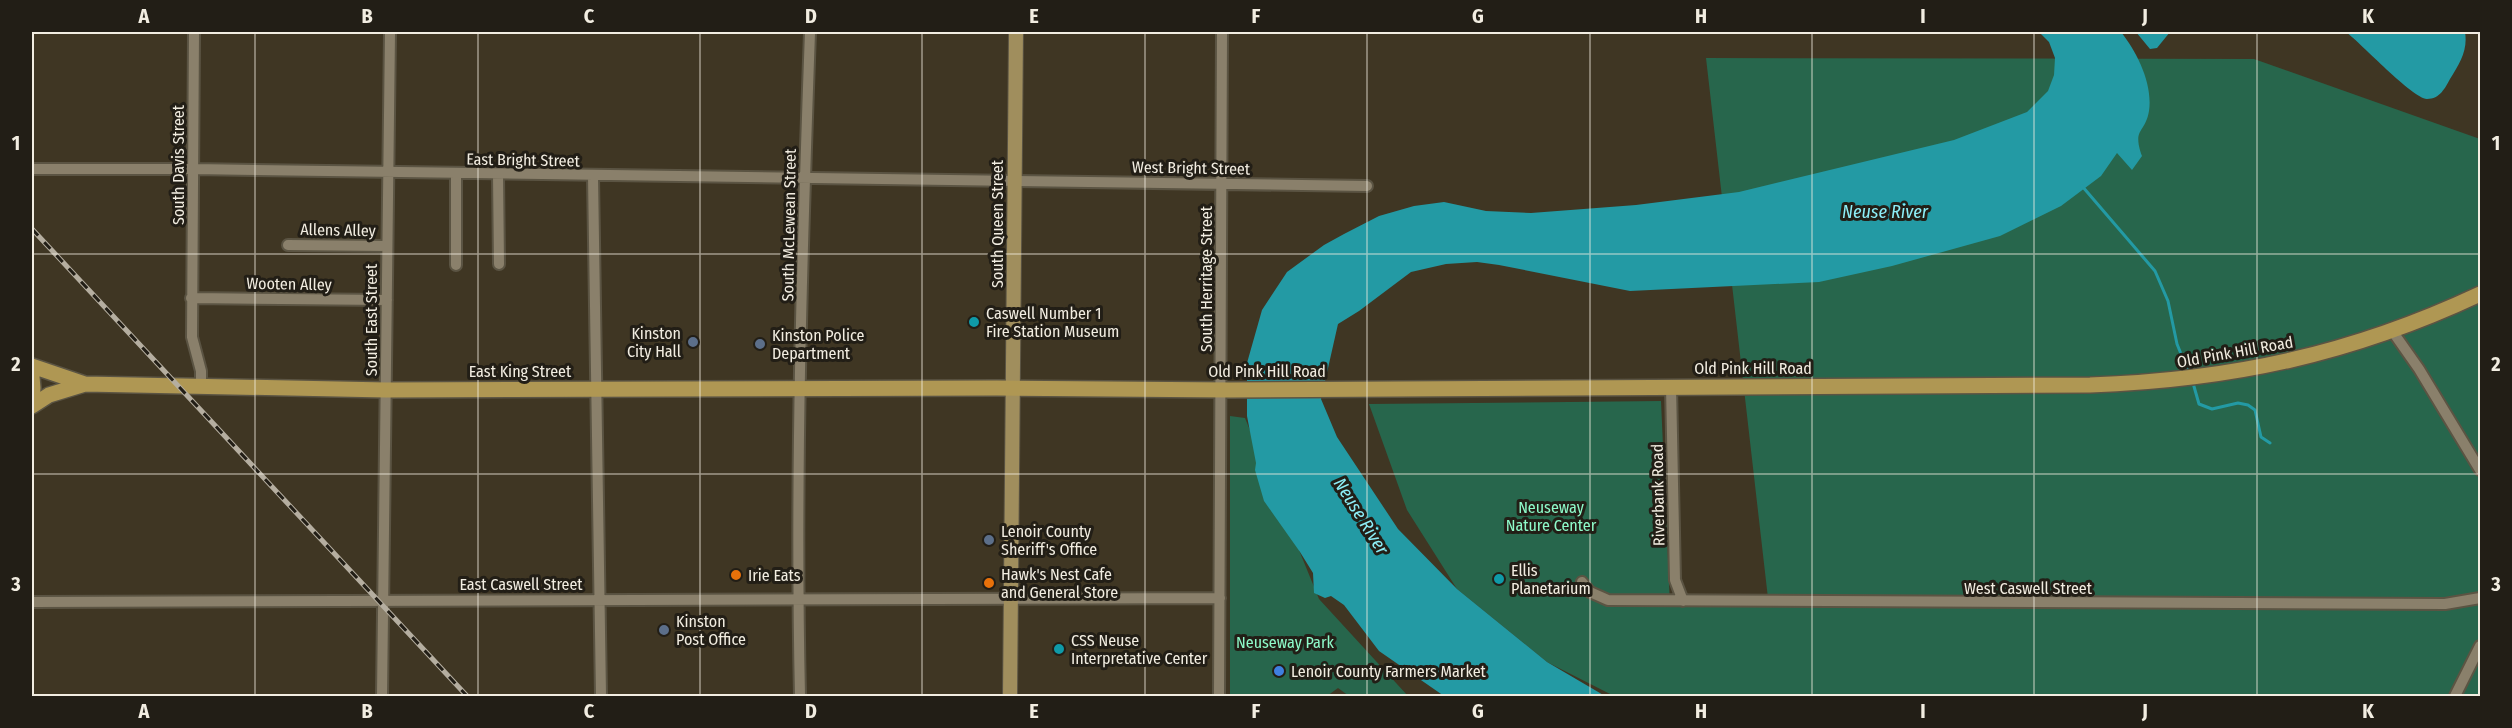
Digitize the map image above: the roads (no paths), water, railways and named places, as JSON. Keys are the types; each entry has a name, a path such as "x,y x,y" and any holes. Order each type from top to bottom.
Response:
{"highway":[{"name":"Old Pink Hill Road","path":"1012,388 1225,390 2090,385 2177,380 2219,375 2328,352 2393,332 2481,294"},
{"name":"East King Street","path":"32,366 85,384 386,390 1012,388"},
{"path":"32,377 32,398"},
{"path":"32,406 49,395 85,384"}],"main road":[{"name":"South Queen Street","path":"1010,696 1016,32"}],"street":[{"name":"South Davis Street","path":"194,32 191,298 192,337 201,371 201,386"},
{"name":"South East Street","path":"382,696 390,32"},
{"name":"South McLewean Street","path":"800,696 798,599 800,388 810,32"},
{"name":"South Herritage Street","path":"1219,696 1225,390 1221,184 1222,32"},
{"name":"East Bright Street","path":"32,170 193,169 1014,181"},
{"path":"456,174 456,265"},
{"path":"498,174 499,264"},
{"path":"592,176 601,696"},
{"name":"West Bright Street","path":"1014,181 1367,186"},
{"name":"Allens Alley","path":"288,245 387,246"},
{"name":"Wooten Alley","path":"191,298 387,300"},
{"path":"2393,332 2419,369 2481,470"},
{"name":"Riverbank Road","path":"1671,386 1675,580 1683,601"},
{"name":"West Caswell Street","path":"1581,582 1590,592 1608,600 2445,604 2481,598"},
{"path":"1011,597 1220,598"},
{"name":"East Caswell Street","path":"32,602 383,604 600,599 1011,597"},
{"path":"2455,696 2481,646"}],"water":[{"name":"Neuse River","path":"2039,32 2121,32 2138,59 2149,90 2149,111 2138,140 2142,156 2132,170 2117,153 2101,176 2061,206 2000,236 1892,266 1819,282 1630,291 1499,265 1477,262 1446,264 1411,272 1338,324 1321,399 1337,437 1398,529 1457,589 1547,662 1605,696 1444,696 1379,651 1344,605 1331,596 1325,598 1314,593 1313,573 1264,501 1255,470 1256,463 1247,416 1247,363 1262,310 1287,272 1324,245 1344,234 1379,216 1414,206 1444,202 1486,211 1531,213 1636,205 1739,192 1954,140 2027,112 2048,91 2054,75 2055,58 2049,42"},
{"path":"2136,32 2170,32 2157,48 2150,49"},
{"path":"2346,32 2465,32 2466,39 2460,62 2444,89 2439,95 2427,99 2399,81"}],"waterway":[{"path":"2082,186 2155,271 2168,301 2177,344 2188,371"},
{"path":"2193,383 2199,404 2212,409 2238,403 2248,405 2255,410 2261,437 2270,443"}],"railway":[{"path":"32,229 467,696"}],"place":[{"name":"Caswell Number 1 Fire Station Museum","path":"974,322"},
{"name":"Kinston City Hall","path":"693,342"},
{"name":"Kinston Police Department","path":"760,344"},
{"name":"Lenoir County Sheriff's Office","path":"989,540"},
{"name":"Irie Eats","path":"736,575"},
{"name":"Ellis Planetarium","path":"1499,579"},
{"name":"Hawk's Nest Cafe and General Store","path":"989,583"},
{"name":"Kinston Post Office","path":"664,630"},
{"name":"CSS Neuse Interpretative Center","path":"1059,649"},
{"name":"Lenoir County Farmers Market","path":"1279,671"}],"park label":[{"name":"Neuseway Nature Center","path":"1551,516"},
{"name":"Neuseway Park","path":"1285,642"}]}
